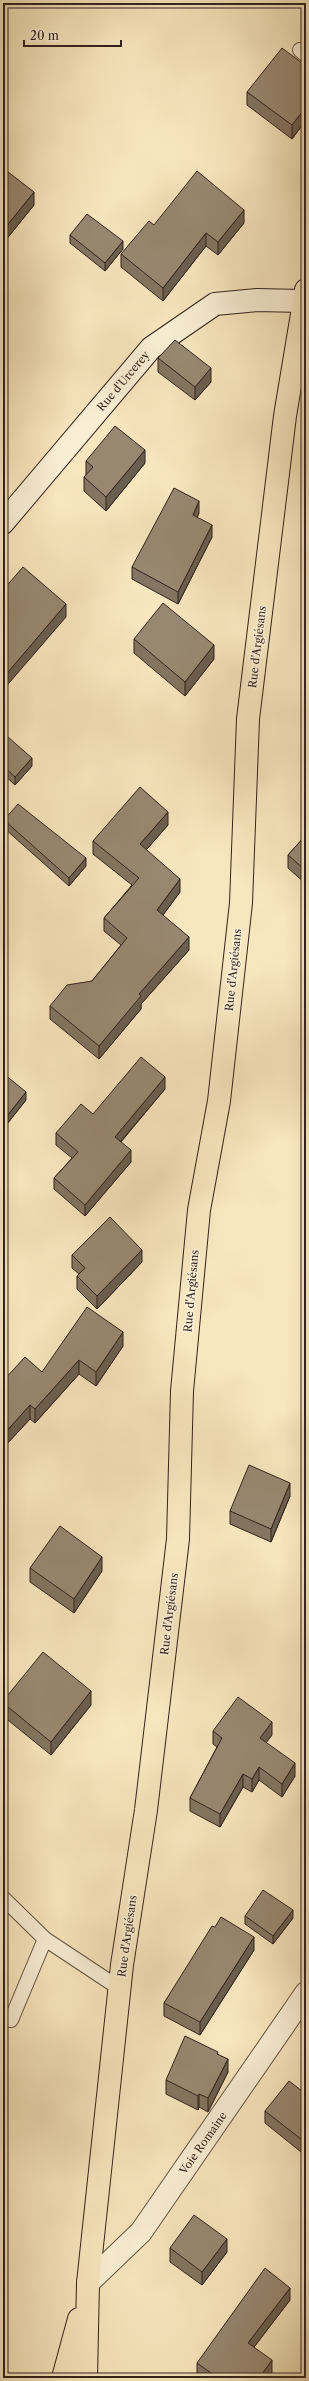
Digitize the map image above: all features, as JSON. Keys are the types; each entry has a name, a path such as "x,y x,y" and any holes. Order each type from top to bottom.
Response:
{"main road":[{"name":"Rue d'Argiésans","path":"86,2378 88,2283 119,1988 146,1810 178,1539 182,1391 199,1210 219,1101 241,903 248,719 284,416 304,295"},
{"name":"Rue d'Argiésans","path":"63,2378 88,2283"}],"street":[{"name":"Rue d'Urcerey","path":"3,523 151,348 215,304 304,295"},
{"name":"Voie Romaine","path":"88,2283 141,2232 306,1993"}],"lane":[{"path":"3,1898 45,1940 119,1988"},
{"path":"11,2020 45,1940"}],"building":[{"path":"282,48 306,66 306,107 292,125 247,92"},
{"path":"3,168 34,192 5,228 3,226"},
{"path":"197,171 244,210 218,242 206,233 163,288 121,254 149,221 154,225"},
{"path":"87,214 123,241 105,263 70,235"},
{"path":"175,340 211,368 195,387 158,358"},
{"path":"115,426 145,450 106,497 84,477 93,467 86,461"},
{"path":"174,488 199,501 193,515 212,525 178,592 132,567"},
{"path":"23,567 66,604 3,678 3,590"},
{"path":"163,603 214,645 185,682 134,639"},
{"path":"8,737 32,758 15,777 3,766 3,742"},
{"path":"140,787 168,812 140,844 180,879 157,910 189,937 139,994 141,996 99,1046 50,1006 67,985 92,981 127,938 104,918 139,878 93,841"},
{"path":"18,804 86,858 69,878 4,820"},
{"path":"306,835 306,871 288,855"},
{"path":"141,1057 165,1077 115,1137 131,1150 85,1205 54,1178 78,1152 56,1133 81,1104 93,1114"},
{"path":"4,1074 26,1092 7,1116 3,1113"},
{"path":"110,1217 142,1250 97,1296 77,1276 85,1268 72,1255"},
{"path":"87,1307 123,1332 96,1372 79,1360 35,1409 30,1405 4,1434 3,1381 25,1357 42,1372"},
{"path":"249,1465 290,1483 271,1529 230,1511"},
{"path":"60,1526 102,1557 74,1599 30,1568"},
{"path":"43,1652 91,1691 51,1742 3,1703 3,1701"},
{"path":"238,1697 272,1722 260,1738 295,1763 282,1784 259,1767 252,1779 243,1774 220,1814 190,1798 222,1738 213,1731"},
{"path":"263,1890 293,1910 273,1936 245,1916"},
{"path":"221,1917 254,1937 200,2022 164,2003 212,1926 215,1927"},
{"path":"185,2036 218,2052 217,2054 228,2059 208,2098 199,2094 198,2096 166,2080"},
{"path":"289,2081 306,2094 306,2143 265,2111"},
{"path":"194,2215 227,2239 202,2272 170,2248"},
{"path":"265,2268 290,2288 248,2343 272,2360 259,2378 218,2378 197,2363"}]}
